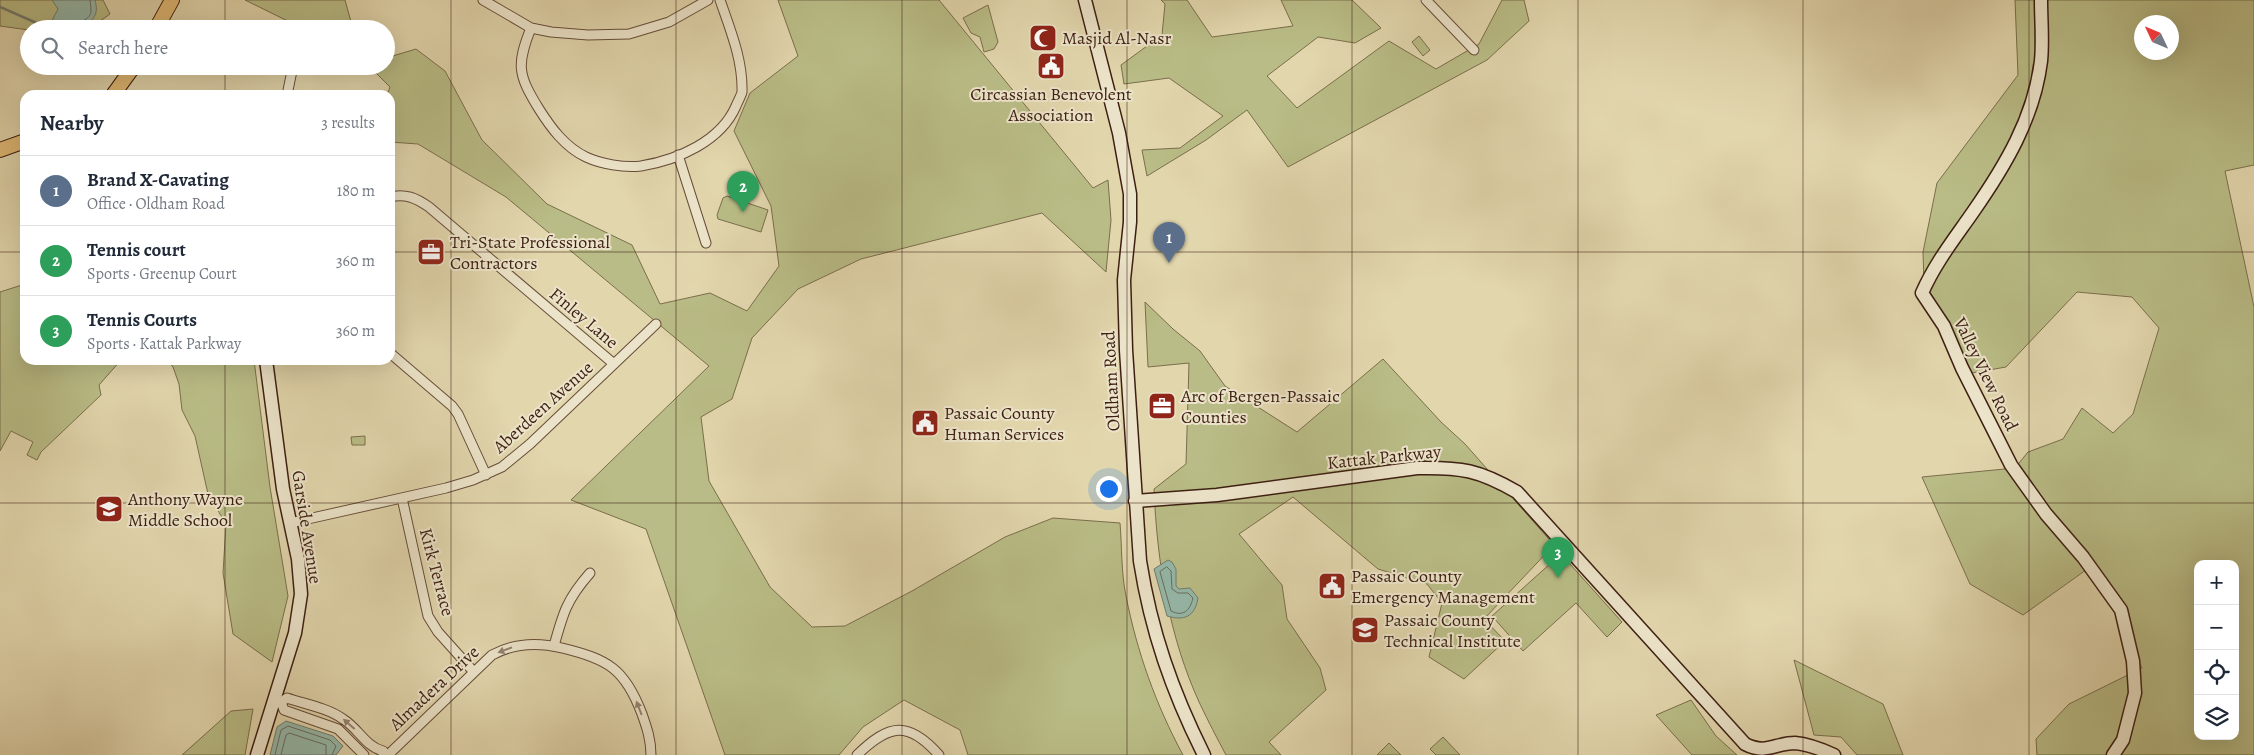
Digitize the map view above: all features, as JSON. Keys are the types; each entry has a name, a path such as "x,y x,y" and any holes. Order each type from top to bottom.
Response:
{"main road":[{"path":"161,20 172,0"},
{"path":"117,90 127,75"},
{"path":"0,150 20,142"}],"street":[{"path":"483,0 531,28 551,32 588,35 629,34 669,22 708,0"},
{"path":"531,28 524,45 520,68 524,84 548,124 565,143 586,157 618,166 641,166 678,155 713,137 731,117 742,93 738,54 720,0"},
{"name":"Oldham Road","path":"1085,0 1120,133 1130,194 1130,222 1124,280 1135,501 1140,561 1152,625 1160,654 1182,711 1204,755"},
{"path":"1426,0 1474,50"},
{"name":"Valley View Road","path":"2041,0 2041,61 2035,94 2024,125 2000,171 1934,268 1922,293 1944,326 1962,368 2011,465 2046,514 2083,557 2121,610 2133,661 2135,693 2123,740 2113,755"},
{"path":"288,90 291,75"},
{"path":"678,155 706,243"},
{"name":"Finley Lane","path":"395,196 410,196 429,207 614,364"},
{"name":"Aberdeen Avenue","path":"290,523 456,485 486,475 512,460 656,324"},
{"path":"395,358 452,406 458,414 486,475"},
{"name":"Garside Avenue","path":"257,755 277,701 295,633 301,594 298,559 283,489 267,365"},
{"name":"Kattak Parkway","path":"1135,501 1217,495 1417,468 1450,467 1476,472 1517,492 1745,744 1760,750 1771,750 1798,743 1834,755"},
{"name":"Kirk Terrace","path":"402,498 428,616 438,632 473,671"},
{"path":"554,646 566,606 576,589 590,573"},
{"name":"Almadera Drive","path":"388,755 473,671 492,655 508,648 529,644 554,646 596,657 613,668 627,682 638,703 649,734 651,755"},
{"path":"364,755 338,729 284,710 277,701 287,698 339,716 374,749 383,751 383,755"},
{"path":"858,755 880,734 892,730 903,730 922,738 939,755"}],"green space":[{"path":"0,0 103,0 110,14 102,20 20,20 20,29 0,26"},
{"path":"245,0 345,0 351,20 286,20"},
{"path":"778,0 939,0 1093,188 1108,180 1111,220 1106,272 1042,213 861,259 798,289 752,338 732,399 701,417 709,481 770,587 812,627 845,626 912,591 1005,537 1053,518 1120,523 1122,569 1130,617 1148,678 1164,717 1183,755 968,755 960,730 904,700 863,727 839,755 725,755 646,529 571,500 709,366 506,197 418,144 395,142 395,90 389,90 390,87 378,75 395,75 395,55 416,49 445,71 482,140 547,204 632,245 660,304 710,293 747,311 779,266 771,206 734,131 750,93 798,56"},
{"path":"1161,0 1187,0 1212,37 1293,26 1281,0 1352,0 1381,28 1355,43 1318,37 1267,76 1297,108 1389,41 1436,69 1479,44 1502,0 1524,0 1529,21 1487,60 1288,167 1247,110 1206,140 1147,176 1142,150 1180,148 1223,116 1169,78 1124,84 1121,65 1162,35 1165,4"},
{"path":"2015,0 2254,0 2254,165 2225,171 2254,307 2254,755 2037,755 2036,739 2069,704 2142,668 2093,565 2023,615 1970,584 1922,477 2015,468 2028,452 2063,439 2082,408 2113,433 2133,414 2159,328 2132,297 2077,292 2006,367 1966,374 1924,283 1923,252 1937,183 2018,75"},
{"path":"988,5 998,42 994,49 984,52 980,37 971,33 963,18"},
{"path":"1419,36 1430,50 1423,56 1412,42"},
{"path":"727,196 768,210 761,232 718,219 717,215 723,198"},
{"path":"20,286 20,365 117,365 99,385 101,395 41,452 37,460 27,455 33,442 11,431 0,451 0,292"},
{"path":"1145,302 1173,329 1200,351 1225,386 1297,432 1383,359 1441,422 1465,444 1554,545 1484,619 1505,641 1464,679 1429,657 1442,603 1427,584 1378,569 1293,497 1239,534 1282,585 1287,619 1320,668 1326,690 1269,742 1281,755 1226,755 1200,704 1180,652 1166,599 1158,544 1154,489 1186,464 1189,363 1148,367"},
{"path":"171,365 255,365 270,487 288,596 272,662 233,634 223,573 226,524 208,494 195,436 182,410 179,384"},
{"path":"365,436 365,445 352,445 351,437"},
{"path":"1561,554 1622,622 1607,637 1576,603 1523,651 1492,616"},
{"path":"1794,660 1883,704 1903,755 1857,755 1841,737 1814,735"},
{"path":"1691,700 1716,736 1737,755 1692,755 1656,715"},
{"path":"253,709 245,755 182,755 231,711"},
{"path":"1443,737 1460,755 1436,755 1430,749"},
{"path":"1389,743 1401,755 1377,755"}],"water":[{"path":"52,0 95,0 96,13 91,20 52,20 58,9"},
{"path":"1168,560 1172,562 1176,569 1176,586 1179,589 1190,588 1198,598 1194,610 1183,618 1167,616 1154,569"},
{"path":"286,721 333,736 343,746 336,755 270,755 277,727"}],"waterway":[{"path":"0,7 30,20"}],"place":[{"name":"Masjid Al-Nasr","path":"1043,38"},
{"name":"Circassian Benevolent Association","path":"1051,66"},
{"name":"Tennis court","path":"743,212"},
{"name":"Tri-State Professional Contractors","path":"431,252"},
{"name":"Brand X-Cavating","path":"1169,263"},
{"name":"Arc of Bergen-Passaic Counties","path":"1162,406"},
{"name":"Passaic County Human Services","path":"925,423"},
{"name":"Anthony Wayne Middle School","path":"109,509"},
{"name":"Tennis Courts","path":"1558,578"},
{"name":"Passaic County Emergency Management","path":"1332,586"},
{"name":"Passaic County Technical Institute","path":"1365,630"}]}
